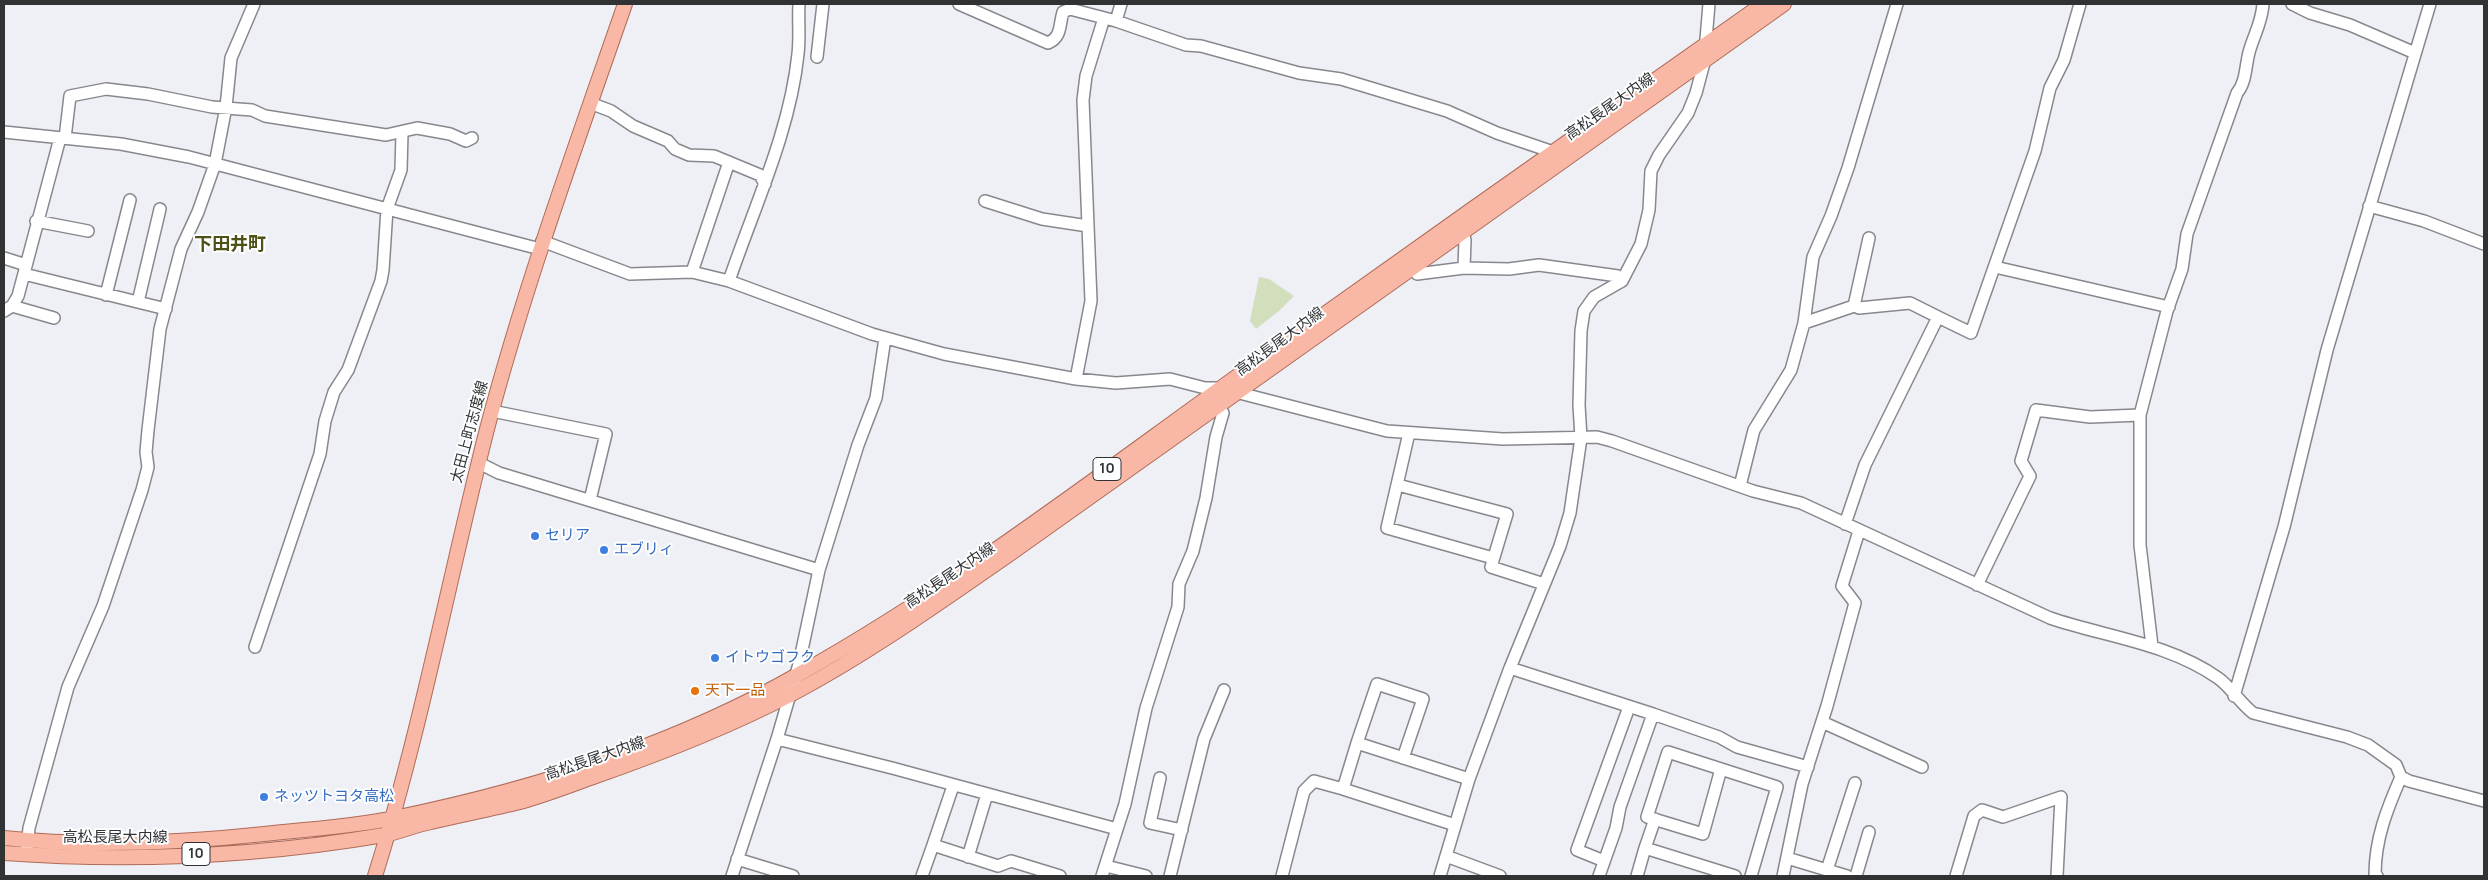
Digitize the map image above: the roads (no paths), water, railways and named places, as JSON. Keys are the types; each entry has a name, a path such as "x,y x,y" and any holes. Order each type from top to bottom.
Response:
{"main road":[{"name":"太田上町志度線","path":"374,876 402,788 452,570 492,410 526,290 625,4"},
{"name":"高松長尾大内線","path":"4,838 27,847 142,856 217,853 387,834 417,825 521,801 580,782 658,754 790,694 897,631 978,568 1220,388 1763,4"},
{"name":"高松長尾大内線","path":"4,853 27,847 216,839 392,819 518,788 653,742 738,706 795,677 978,568 1219,406 1569,156 1704,63 1784,4"}],"street":[{"path":"27,847 68,687 103,606 142,490 148,467 146,452 154,364 166,310 181,249 198,212 215,164 226,107 231,58 254,4"},
{"path":"729,281 765,184 792,94 800,32 799,4"},
{"path":"817,57 823,4"},
{"path":"959,4 1048,43 1055,40 1059,34 1065,10 1104,18 1186,45 1201,46 1299,73 1350,82 1447,111 1497,133 1569,156"},
{"path":"1116,21 1121,4"},
{"path":"1440,876 1469,779 1510,668 1560,546 1570,512 1581,438 1579,405 1581,331 1584,312 1594,297 1622,281 1640,244 1649,210 1651,171 1659,155 1688,113 1704,63 1709,4"},
{"path":"1740,486 1754,430 1791,370 1804,323 1813,257 1831,216 1848,168 1897,4"},
{"path":"1804,323 1854,306 1859,308 1910,303 1971,333 2035,151 2050,88 2064,60 2080,4"},
{"path":"2152,646 2140,545 2140,415 2169,308 2182,269 2187,234 2236,93 2243,86 2250,49 2262,16 2262,4"},
{"path":"2292,4 2310,13 2359,28 2415,53"},
{"path":"2234,696 2284,528 2326,350 2430,4"},
{"path":"1076,378 1091,301 1082,100 1086,76 1104,18"},
{"path":"6,309 18,296 36,221 62,138 70,96 106,90 148,94 212,107 252,110 265,116 308,124 386,135 402,133 417,128 450,134 466,141 472,138"},
{"path":"590,103 617,114 633,126 668,141 675,149 689,155 714,156 760,174 765,184"},
{"path":"4,132 122,144 215,164 386,209 541,245 630,274 692,272 729,281 886,338 944,354 1076,378 1116,382 1170,379 1205,388 1220,388 1237,392 1387,432 1503,439 1597,437 1612,441 1740,486 1801,503 1977,585 2074,626 2152,646 2184,658 2220,679 2234,696 2253,713 2347,737 2368,745 2396,765 2401,777 2409,781 2484,801"},
{"path":"255,647 320,454 325,421 334,392 348,370 380,282 383,270 386,209 401,170 402,133"},
{"path":"692,272 730,162"},
{"path":"106,295 130,200"},
{"path":"985,201 1042,219 1088,226"},
{"path":"2369,206 2424,221 2484,244"},
{"path":"138,302 160,209"},
{"path":"36,221 88,231"},
{"path":"1463,233 1465,240 1464,268"},
{"path":"1854,306 1869,238"},
{"path":"4,258 25,270 106,295 166,310"},
{"path":"1412,268 1417,274 1464,268 1509,269 1539,265 1618,276 1622,281"},
{"path":"1995,267 2169,308"},
{"path":"6,309 54,318"},
{"path":"1845,524 1865,465 1938,316"},
{"path":"732,876 777,739 795,677 819,570 858,445 876,398 886,338"},
{"path":"1146,876 1104,871 1125,804 1146,708 1178,607 1179,584 1193,551 1200,525 1216,436 1223,413 1219,406"},
{"path":"492,410 606,434 590,500"},
{"path":"1977,585 2030,476 2021,461 2036,410 2090,417 2140,415"},
{"path":"1409,433 1387,528 1493,558"},
{"path":"479,463 499,473 734,546 819,570"},
{"path":"1398,485 1507,514 1491,566 1544,584"},
{"path":"1783,876 1808,767 1855,603 1842,586 1859,531"},
{"path":"1510,668 1653,714 1719,737 1737,747 1808,767"},
{"path":"1343,789 1377,684 1422,699 1403,758"},
{"path":"1170,876 1204,739 1224,690"},
{"path":"1604,861 1578,850 1628,707"},
{"path":"1599,876 1653,714"},
{"path":"1822,722 1922,767"},
{"path":"777,739 1117,829"},
{"path":"1357,743 1469,779"},
{"path":"1721,769 1702,834 1648,817 1668,752 1721,769 1776,787 1751,876"},
{"path":"2376,876 2374,875 2377,841 2401,777"},
{"path":"1160,778 1150,823 1182,830"},
{"path":"1282,876 1304,790 1314,781 1455,825"},
{"path":"1827,870 1856,783"},
{"path":"922,876 953,786"},
{"path":"968,857 987,794"},
{"path":"1956,876 1974,816 1982,810 2002,817 2061,797 2056,876"},
{"path":"1637,876 1655,820"},
{"path":"1856,876 1869,832"},
{"path":"933,845 998,866 1011,861 1060,876"},
{"path":"1646,848 1698,871 1735,876"},
{"path":"1446,856 1500,876"},
{"path":"1787,858 1847,876"},
{"path":"737,859 793,876"}],"place":[{"name":"セリア","path":"535,536"},
{"name":"エブリィ","path":"604,550"},
{"name":"イトウゴフク","path":"715,658"},
{"name":"天下一品","path":"695,691"},
{"name":"ネッツトヨタ高松","path":"264,797"}],"district":[{"name":"下田井町","path":"230,245"}]}
